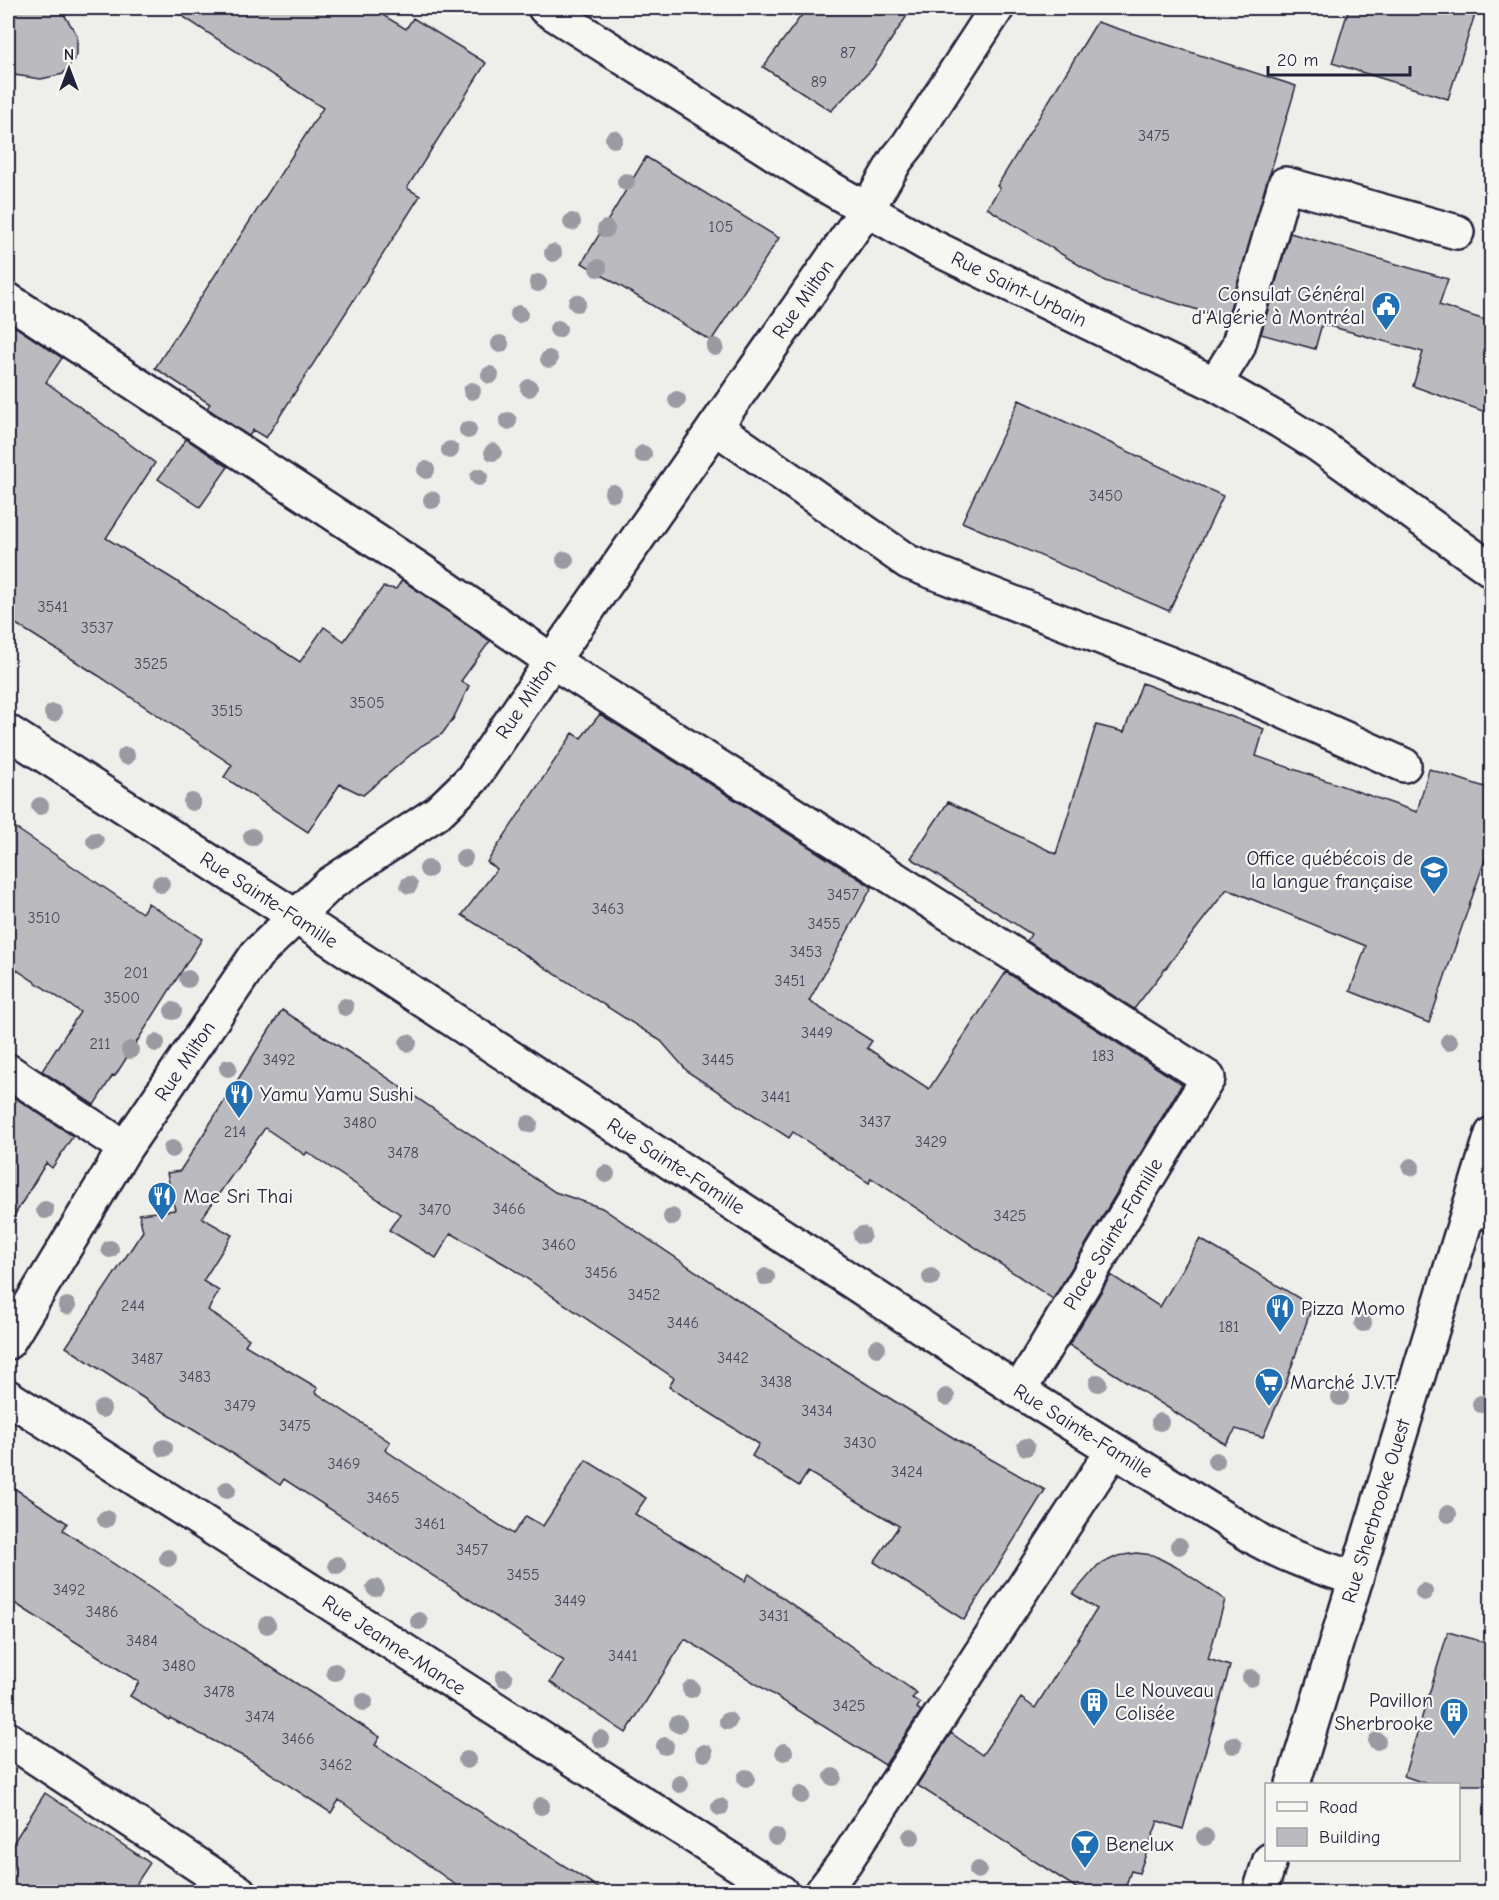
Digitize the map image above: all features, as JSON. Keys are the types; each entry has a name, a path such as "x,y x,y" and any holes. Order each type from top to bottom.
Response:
{"street":[{"name":"Rue Saint-Urbain","path":"545,8 821,183 927,244 1215,384 1320,446 1491,570"},
{"name":"Rue Milton","path":"8,1342 125,1148 257,954 330,884 438,812 472,779 867,209 896,160 997,8"},
{"path":"1215,384 1238,346 1285,184 1457,232"},
{"path":"8,300 420,570 552,661"},
{"path":"715,427 908,562 1229,687 1404,765"},
{"name":"Place Sainte-Famille","path":"552,661 1208,1078 1018,1391"},
{"name":"Rue Sainte-Famille","path":"8,732 295,916 1018,1391 1278,1551 1356,1579"},
{"path":"8,1071 125,1148"},
{"name":"Rue Sherbrooke Ouest","path":"1294,1783 1356,1579 1481,1209 1491,1134"},
{"name":"Rue Jeanne-Mance","path":"8,1397 781,1893"},
{"path":"822,1893 846,1862 1113,1450"},
{"path":"8,1739 239,1893"},
{"path":"1260,1893 1270,1861"}],"building":[{"path":"8,8 60,8 77,35 77,55 63,74 41,79 8,74"},
{"path":"170,8 371,8 406,29 413,18 486,63 407,188 420,196 266,438 253,430 249,436 207,408 210,404 155,368 323,108"},
{"path":"807,8 912,8 872,69 831,111 763,67"},
{"path":"1349,8 1477,8 1448,99 1332,63"},
{"path":"1097,22 1296,86 1227,319 1105,281 987,208 1000,188 997,186"},
{"path":"646,157 779,238 711,341 582,263"},
{"path":"1290,233 1448,279 1439,305 1491,322 1491,414 1413,386 1423,352 1322,324 1315,349 1261,334"},
{"path":"8,322 62,358 46,382 155,463 106,538 300,662 324,627 344,641 383,587 396,589 402,580 490,641 461,681 469,686 453,719 442,734 421,746 363,795 340,784 308,832 224,777 232,765 99,676 8,619"},
{"path":"1019,400 1223,496 1169,611 962,522"},
{"path":"186,439 228,467 200,507 158,479"},
{"path":"1142,683 1264,729 1256,756 1417,812 1429,769 1491,789 1491,842 1429,1023 1350,991 1366,946 1227,889 1134,1009 1027,941 1031,934 911,858 948,802 1056,854 1096,725 1124,732"},
{"path":"600,714 872,887 809,1001 872,1041 867,1048 929,1089 1006,972 1182,1084 1053,1299 871,1178 869,1183 793,1132 789,1138 688,1072 661,1041 462,915 497,869 487,862 573,733 581,738"},
{"path":"8,823 142,913 148,903 202,939 94,1105 42,1071 80,1012 8,964"},
{"path":"282,1010 367,1064 555,1192 602,1208 817,1353 957,1440 1045,1490 964,1620 874,1562 899,1526 808,1472 799,1486 752,1456 759,1444 669,1387 674,1378 508,1266 451,1233 436,1258 389,1230 400,1214 307,1152 305,1155 265,1128 202,1218 232,1235 203,1281 219,1291 208,1310 249,1339 245,1345 318,1388 315,1392 390,1442 385,1450 430,1480 513,1534 526,1516 543,1526 586,1460 646,1498 635,1514 745,1581 749,1574 917,1693 912,1698 920,1703 917,1708 921,1711 885,1765 685,1639 626,1733 550,1682 564,1661 284,1479 280,1485 66,1347 143,1231 139,1214 175,1210 167,1173 180,1171"},
{"path":"8,1093 73,1136 52,1168 46,1163 8,1226"},
{"path":"1200,1239 1312,1306 1285,1386 1263,1437 1236,1429 1225,1444 1069,1345 1111,1275 1160,1307"},
{"path":"8,1484 67,1523 63,1530 380,1737 375,1745 607,1893 467,1893 339,1800 331,1813 252,1761 170,1718 169,1720 130,1696 139,1682 8,1599"},
{"name":"Le Nouveau Colisée","path":"1136,1553 1153,1555 1178,1568 1225,1600 1208,1659 1230,1666 1183,1829 1158,1821 1139,1873 1131,1871 1123,1893 1084,1893 917,1785 951,1733 982,1755 1021,1698 1035,1708 1097,1609 1073,1594 1098,1565 1118,1556"},
{"name":"Pavillon Sherbrooke","path":"1448,1632 1491,1644 1491,1785 1424,1783 1404,1776"},
{"path":"45,1793 150,1863 130,1893 8,1893 8,1851"}],"place":[{"name":"Consulat Général d'Algérie à Montréal","path":"1386,332"},
{"name":"Office québécois de la langue française","path":"1434,896"},
{"name":"Yamu Yamu Sushi","path":"239,1120"},
{"name":"Mae Sri Thai","path":"162,1222"},
{"name":"Pizza Momo","path":"1280,1334"},
{"name":"Marché J.V.T.","path":"1269,1408"},
{"name":"Le Nouveau Colisée","path":"1094,1728"},
{"name":"Pavillon Sherbrooke","path":"1454,1738"},
{"name":"Benelux","path":"1085,1870"}]}
